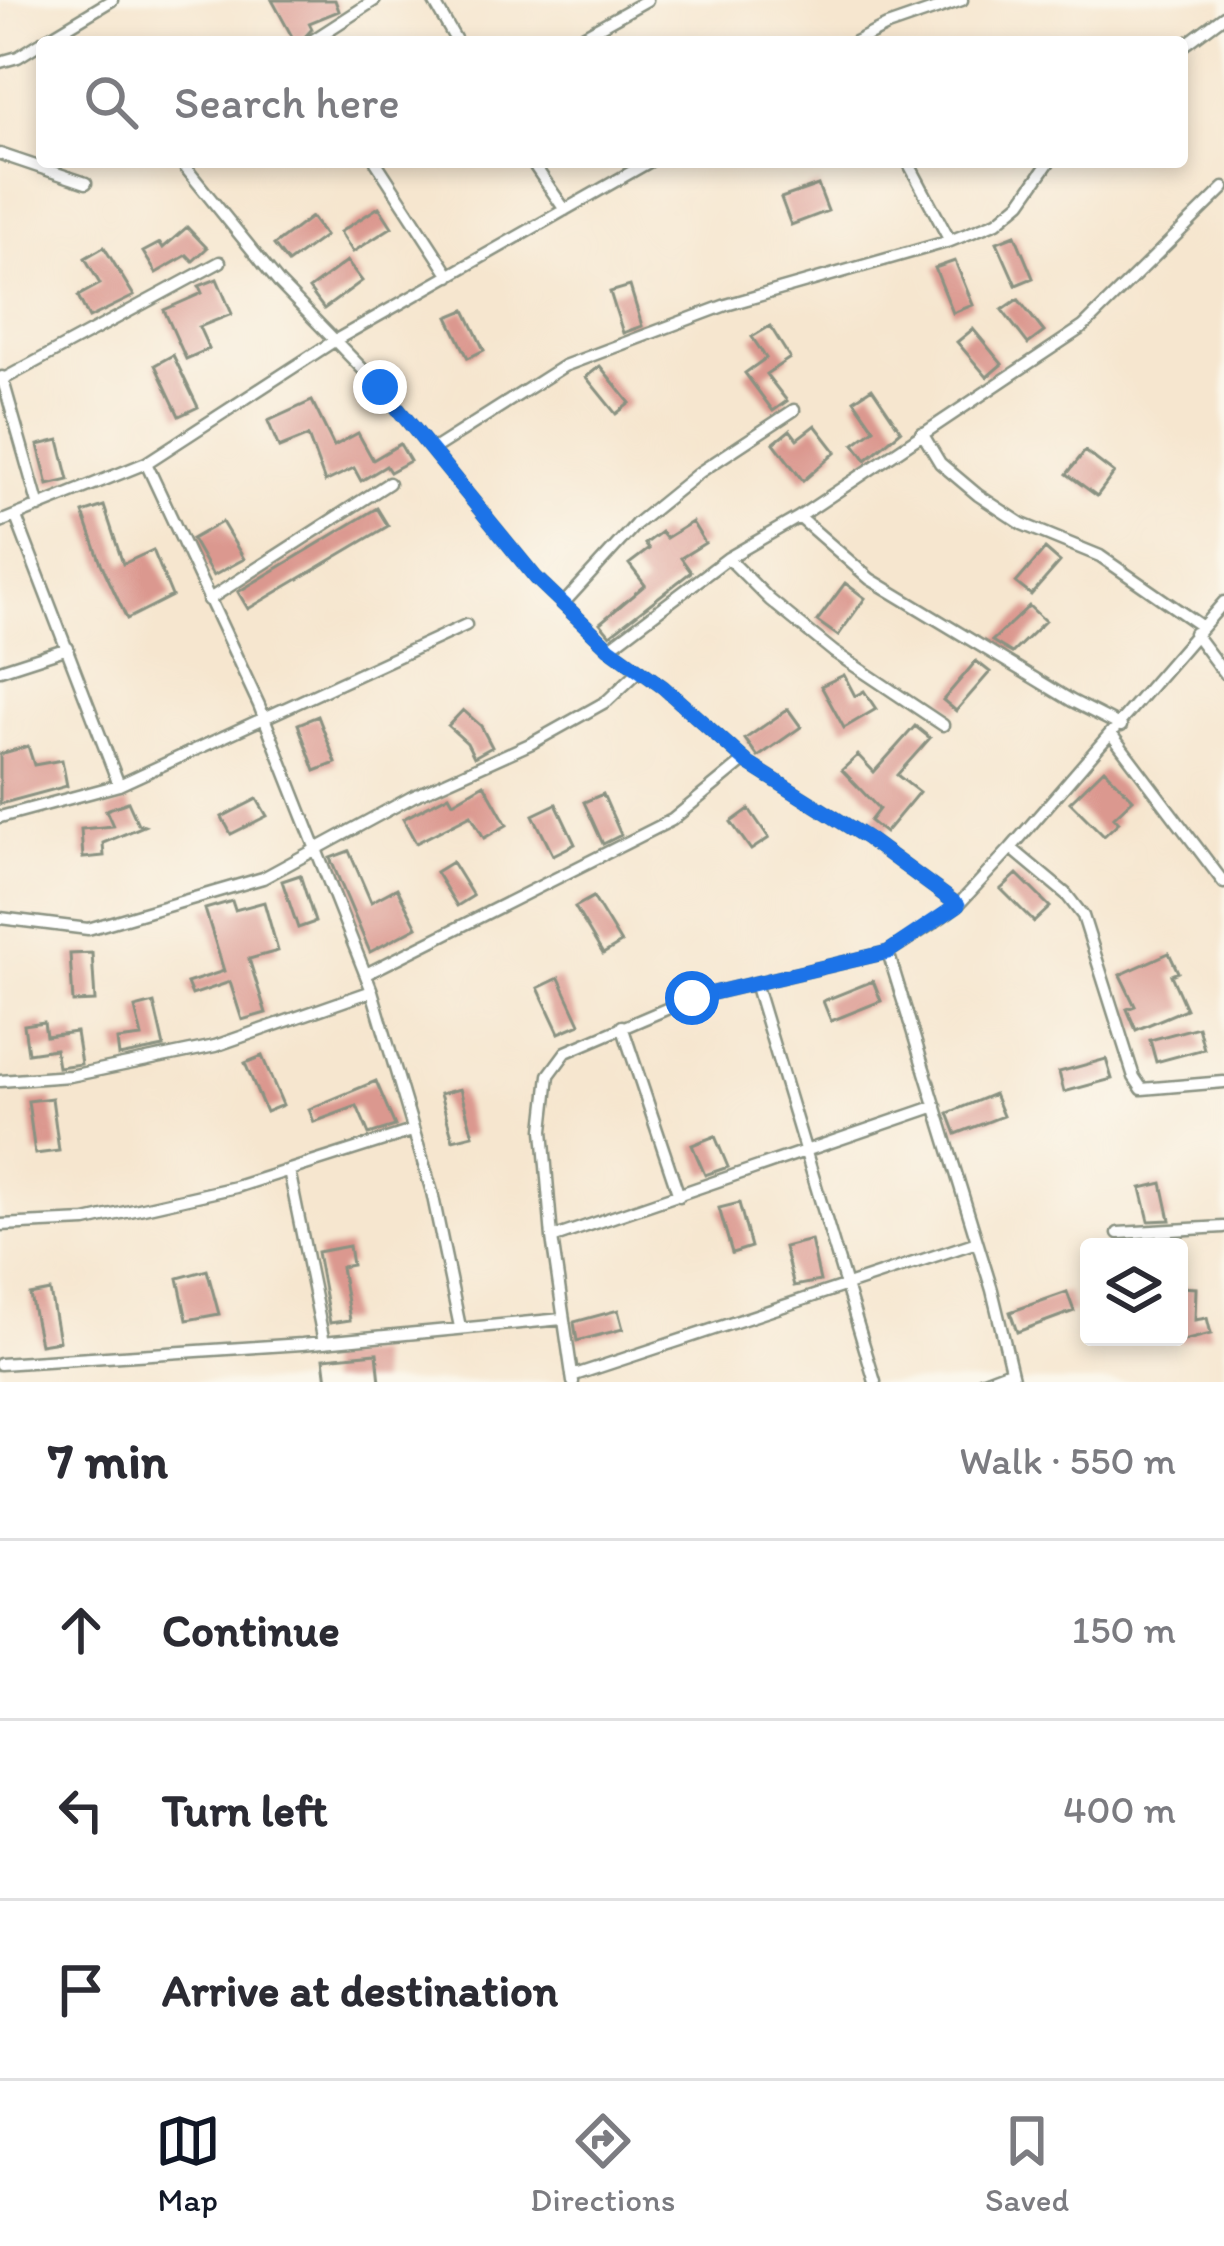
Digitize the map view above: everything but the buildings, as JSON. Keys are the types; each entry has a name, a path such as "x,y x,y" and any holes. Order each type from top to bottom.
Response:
{"street":[{"path":"52,36 112,0"},
{"path":"319,36 375,0"},
{"path":"434,0 454,36"},
{"path":"583,36 647,0"},
{"path":"867,36 962,0"},
{"path":"1188,43 1224,16"},
{"path":"0,62 36,46"},
{"path":"0,154 36,166"},
{"path":"42,168 86,183"},
{"path":"186,168 279,283 380,387 536,578 609,648 745,760 867,838 958,905"},
{"path":"380,168 450,276"},
{"path":"536,168 565,211"},
{"path":"0,522 146,463 334,341 639,168"},
{"path":"911,168 950,241"},
{"path":"432,450 564,366 726,305 950,241 997,222 1021,202 1045,168"},
{"path":"609,648 728,558 799,517 1083,327 1224,188"},
{"path":"39,507 1,378 220,262"},
{"path":"563,604 637,524 700,472 794,410"},
{"path":"922,433 940,464 978,495 1022,524 1100,556 1198,630 1224,674"},
{"path":"146,463 264,719 366,974 432,1192 460,1327"},
{"path":"208,599 389,483"},
{"path":"16,517 119,784"},
{"path":"799,517 871,579 1116,730 1224,883"},
{"path":"728,558 834,652 943,724"},
{"path":"977,1242 573,1379 562,1319 543,1130 549,1075 566,1052 622,1026 692,998 888,952 958,905 1224,602"},
{"path":"0,817 119,784 466,625"},
{"path":"0,670 68,648"},
{"path":"0,917 88,929 263,878 412,797 532,742 607,701 640,670"},
{"path":"366,974 672,820 745,760"},
{"path":"1011,848 1066,894 1082,916 1134,1077 1142,1089 1224,1082"},
{"path":"888,952 977,1242 1012,1376 981,1382"},
{"path":"755,983 875,1382"},
{"path":"0,1081 70,1076 215,1046 372,992"},
{"path":"622,1026 679,1196"},
{"path":"553,1238 936,1106"},
{"path":"0,1225 86,1221 236,1187 412,1131"},
{"path":"289,1170 324,1342"},
{"path":"1118,1233 1224,1227"},
{"path":"0,1364 324,1342 562,1319"}],"route":[{"path":"380,387 536,578 609,648 663,687 749,764 867,838 958,905 888,952 692,998"}]}
